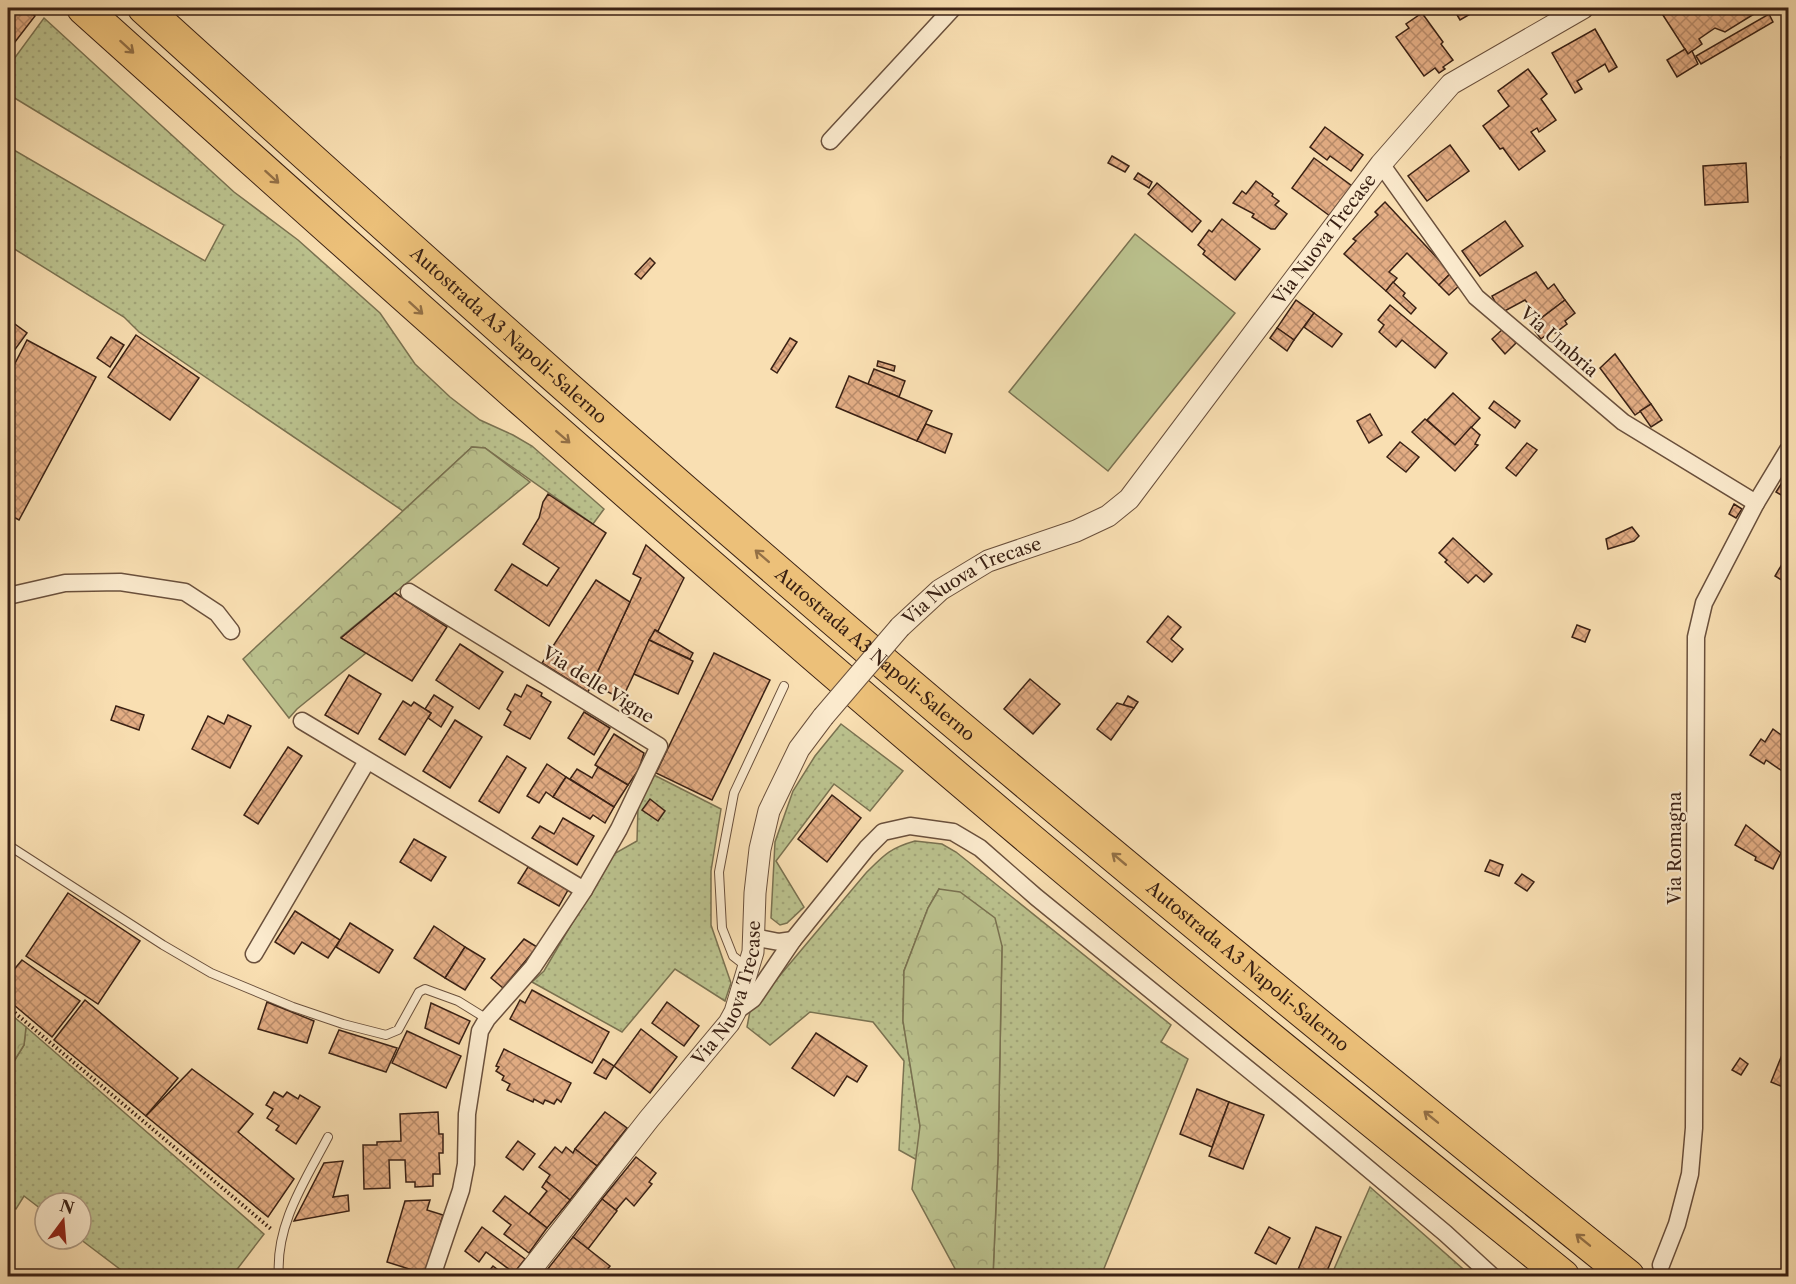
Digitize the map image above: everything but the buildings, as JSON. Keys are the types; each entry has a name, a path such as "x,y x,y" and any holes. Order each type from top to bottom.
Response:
{"highway":[{"path":"83,8 467,353 970,788 1563,1276"},
{"name":"Autostrada A3 Napoli-Salerno","path":"144,8 490,319 997,759 1628,1276"}],"street":[{"path":"830,141 953,8"},
{"name":"Via Nuova Trecase","path":"526,1276 649,1119 729,1023 735,1012 752,953 760,849 769,811 799,749 823,717 900,627 940,590 988,561 1084,527 1108,516 1129,499 1381,164 1451,84 1583,8"},
{"name":"Via Umbria","path":"1381,164 1476,297 1623,423 1756,503"},
{"name":"Via Romagna","path":"1661,1265 1677,1224 1690,1174 1694,1128 1696,637 1704,603 1756,503 1788,450"},
{"path":"8,596 65,583 120,582 185,592 218,613 231,631"},
{"name":"Via delle Vigne","path":"409,592 659,746 619,829 584,890 533,967 487,1019 480,1031 467,1114 466,1164 461,1190 432,1276"},
{"path":"302,721 584,890"},
{"path":"254,954 367,761"},
{"path":"735,1012 753,999 793,940 867,848 883,832 910,826 953,832 988,855 1036,897 1291,1104 1492,1276"},
{"path":"752,953 779,942 793,940"},
{"path":"752,953 762,958 782,957"}],"lane":[{"path":"752,953 733,956 722,928 720,872 734,793 784,686"},
{"path":"8,845 163,945 211,973 293,1006 343,1024 386,1035 398,1030 419,992 425,989 458,1001 487,1019"},
{"path":"279,1276 281,1237 293,1204 328,1137"}],"path":[{"path":"8,1006 281,1237"}],"green space":[{"path":"44,18 234,192 298,240 380,313 415,364 450,397 480,420 532,446 604,509 593,524 485,448 472,447 403,511 139,332 124,317 8,245 8,160 14,150 205,261 224,225 8,94 8,67"},
{"path":"1135,234 1235,313 1108,471 1009,392"},
{"path":"472,447 485,448 530,482 341,637 366,653 289,718 243,659"},
{"path":"841,724 903,771 870,811 834,784 776,861 804,907 787,923 780,925 771,918 775,842 793,791 815,756"},
{"path":"652,774 721,809 711,871 711,925 731,983 725,1001 675,969 622,1032 532,982 544,971 612,855 637,841 638,807"},
{"path":"915,841 942,844 956,852 1171,1025 1161,1042 1188,1059 1101,1276 993,1276 1002,946 939,889 928,908 904,971 903,1021 920,1126 917,1160 899,1150 904,1061 873,1022 810,1012 770,1045 747,1027 750,1011 866,873 888,853 899,846"},
{"path":"939,889 960,892 995,918 1002,946 993,1276 959,1276 912,1189 920,1126 903,1021 904,971 928,908"},
{"path":"8,1012 26,1027 24,1045 8,1071"},
{"path":"26,1027 264,1234 232,1276 129,1276 93,1249 93,1191 33,1191 33,1203 24,1196 16,1209 8,1203 8,1184 14,1166 8,1140 8,1071 24,1045"},
{"path":"1370,1187 1470,1275 1470,1276 1331,1276"}]}
